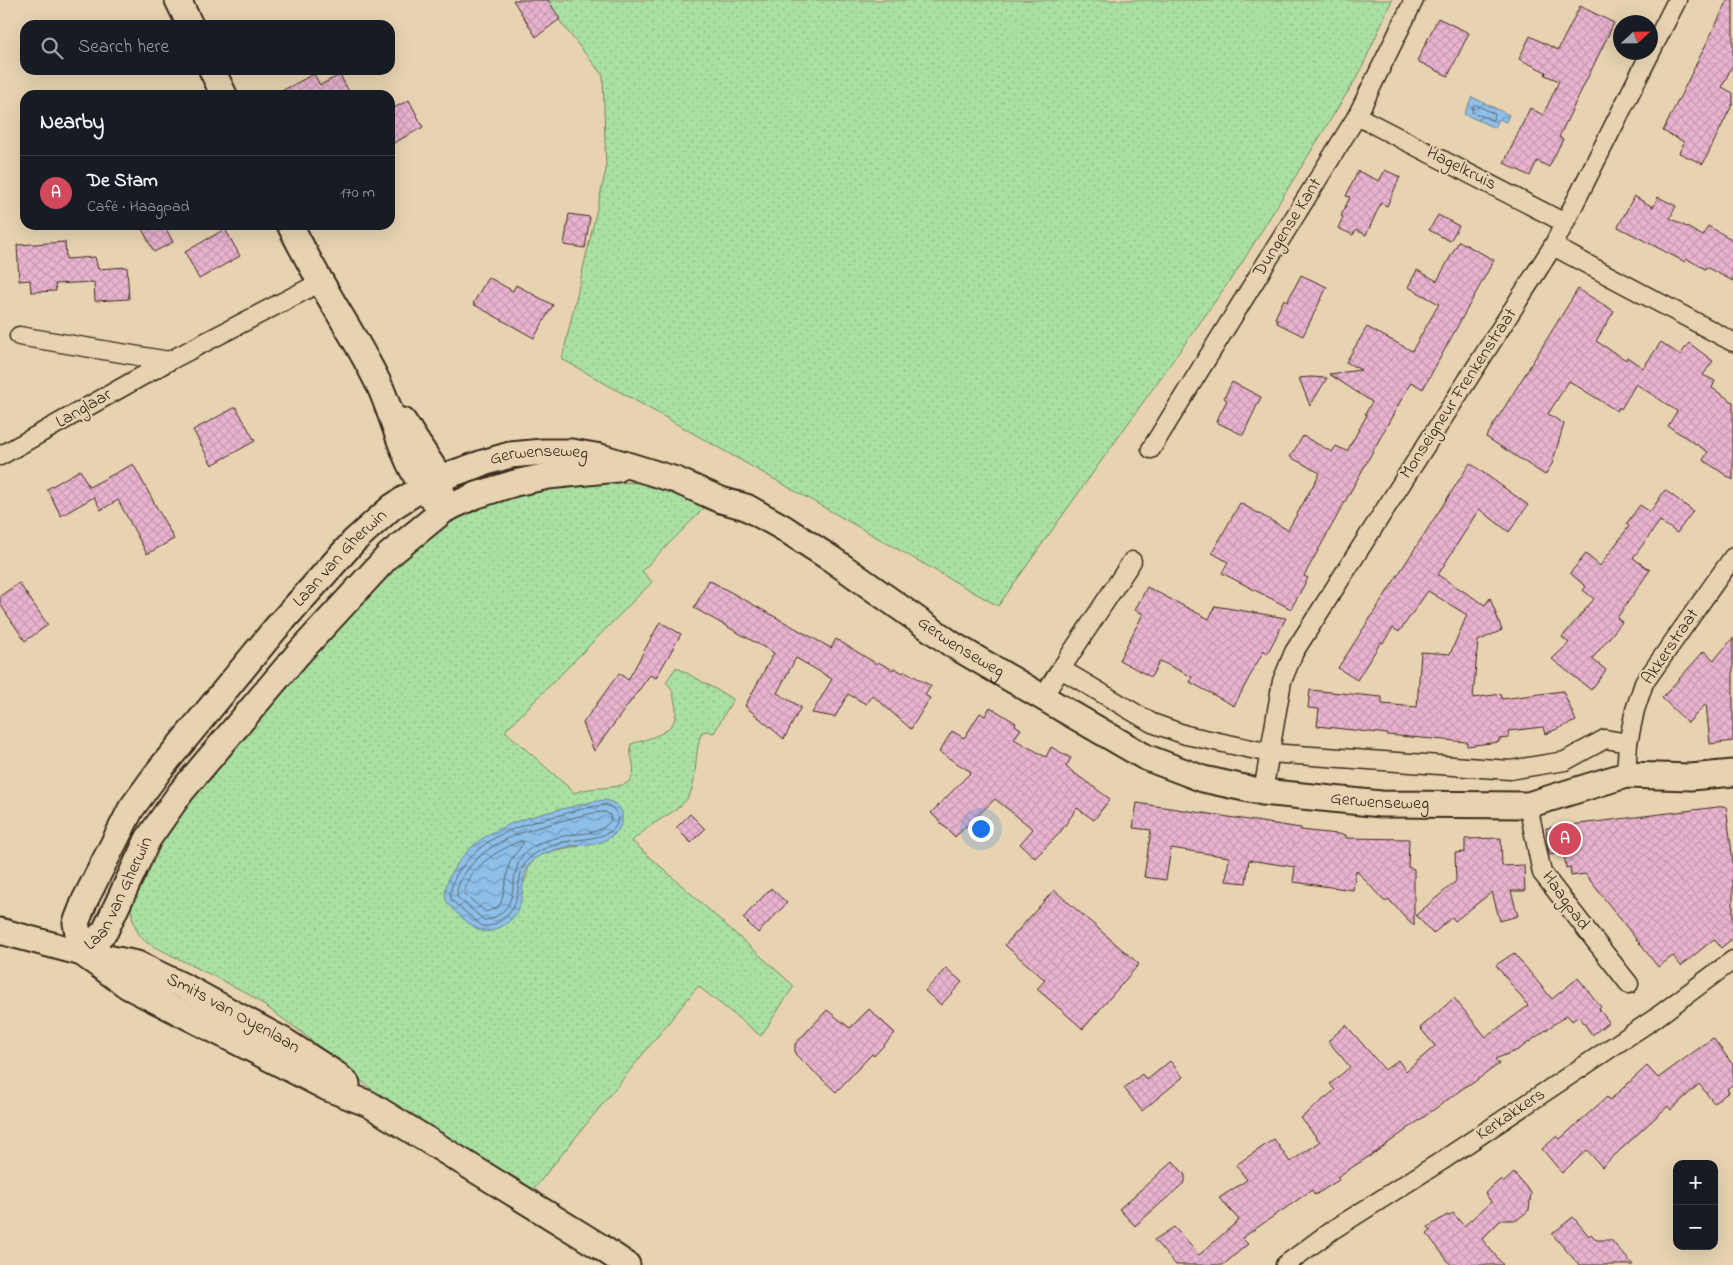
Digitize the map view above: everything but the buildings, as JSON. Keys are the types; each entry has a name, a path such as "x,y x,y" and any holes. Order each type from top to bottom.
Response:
{"street":[{"path":"178,0 188,20"},
{"name":"Dungense Kant","path":"1150,449 1357,116 1414,0"},
{"name":"Monseigneur Frenkenstraat","path":"1263,792 1282,681 1294,652 1554,246 1678,0"},
{"path":"214,75 222,90"},
{"name":"Hagelkruis","path":"1357,116 1565,223"},
{"path":"293,230 320,282 357,343 381,390 425,452 431,483 444,510"},
{"path":"1554,246 1733,342"},
{"name":"Langlaar","path":"0,456 169,361 320,282"},
{"path":"19,336 169,361"},
{"name":"Gerwenseweg","path":"431,483 483,462 510,455 543,452 572,452 601,457 639,467 676,480 720,500 746,507 782,527 881,593 953,645 1043,696 1145,758 1204,779 1263,792 1381,804 1528,805 1626,775 1691,778 1733,773"},
{"name":"Gerwenseweg","path":"444,510 474,496 515,483 583,471 639,467"},
{"name":"Laan van Gherwin","path":"82,953 76,923 85,900 131,809 160,768 276,628 354,541 392,507 431,483"},
{"name":"Laan van Gherwin","path":"82,953 105,931 148,839 181,792 297,655 389,555 444,510"},
{"name":"Akkerstraat","path":"1626,775 1628,743 1634,710 1644,683 1733,557"},
{"path":"1043,696 1132,561"},
{"path":"1061,669 1152,723 1186,735 1270,753 1510,770 1565,761 1605,739 1628,743"},
{"name":"Haagpad","path":"1528,805 1542,873 1629,984"},
{"name":"Smits van Oyenlaan","path":"0,931 82,953 137,964 236,1014 284,1041 337,1075 369,1104 627,1265"},
{"name":"Kerkakkers","path":"1285,1265 1331,1231 1448,1157 1654,1019 1733,960"}],"green space":[{"path":"543,0 1392,0 1360,72 1238,269 998,606 562,359 606,170 603,76"},
{"path":"606,482 646,483 682,494 702,504 704,508 642,571 652,582 505,731 575,793 589,789 622,785 631,779 634,770 631,744 664,732 674,721 676,713 674,697 666,682 676,667 733,699 714,733 702,732 698,745 693,785 687,798 672,813 653,824 632,841 794,986 761,1036 698,986 533,1190 381,1097 300,1031 247,993 146,942 134,922 130,892 180,803 410,547 470,507 531,487","holes":["564,809 615,834 597,842 553,851 537,857 530,864 523,884 480,931 452,908 468,851 496,831 515,823"]}],"water":[{"path":"1472,97 1509,115 1506,122 1499,119 1495,128 1464,114"},
{"path":"606,800 617,805 621,811 622,820 617,831 612,836 596,844 562,848 547,852 535,859 528,866 520,904 509,922 494,930 479,930 456,913 446,900 446,887 451,874 466,853 486,836 524,819 589,802"}],"place":[{"name":"De Stam","path":"1565,839"}]}
